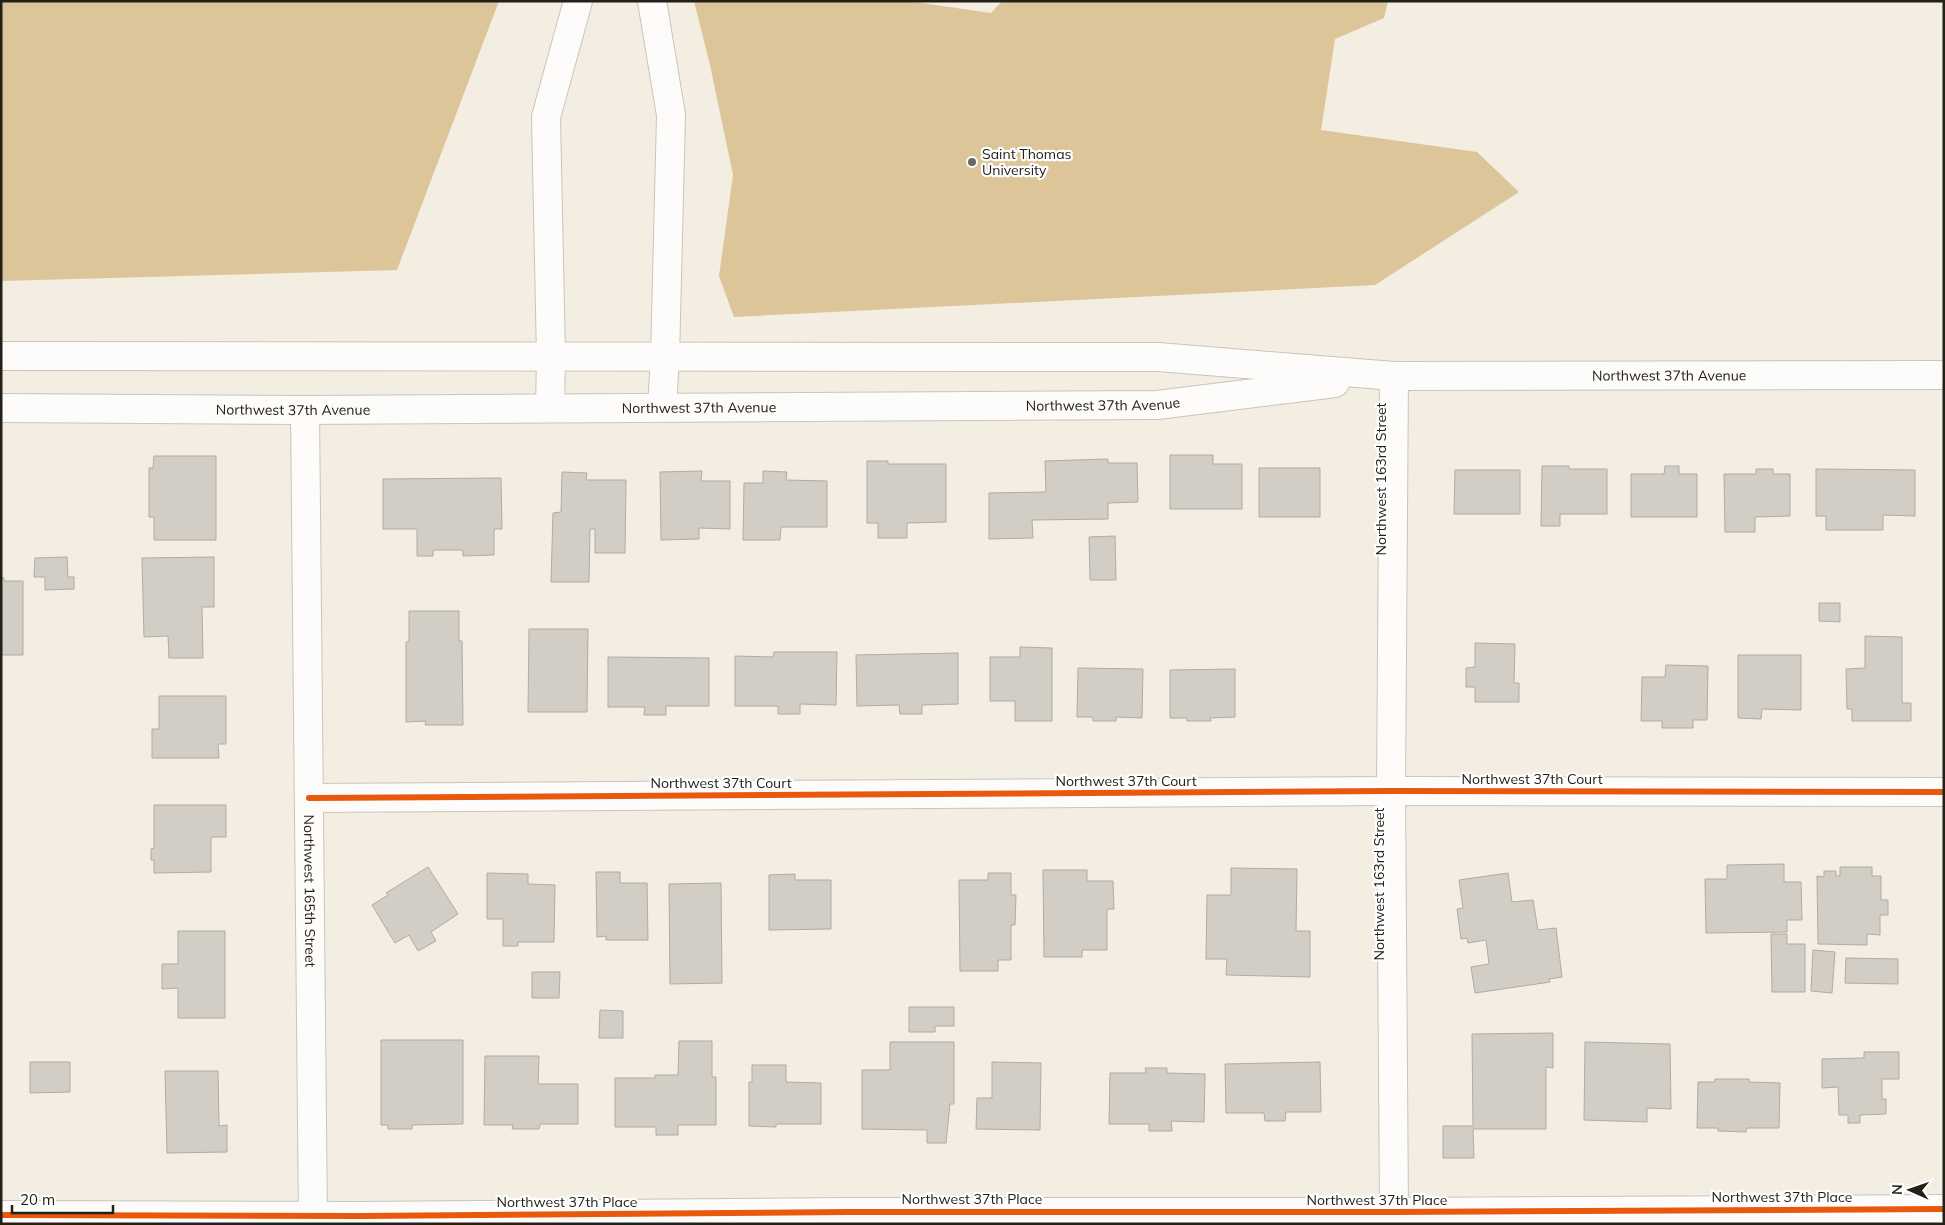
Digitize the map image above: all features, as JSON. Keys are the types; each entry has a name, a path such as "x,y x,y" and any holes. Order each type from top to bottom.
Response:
{"street":[{"path":"550,407 551,357 546,117 578,1"},
{"path":"652,1 671,115 662,407"},
{"name":"Northwest 37th Avenue","path":"1,356 1158,357 1394,376 1944,375"},
{"name":"Northwest 37th Avenue","path":"1,408 305,410 550,407 1157,405 1394,376"},
{"name":"Northwest 163rd Street","path":"1394,376 1391,792 1394,1212"},
{"name":"Northwest 165th Street","path":"305,410 313,1220"},
{"name":"Northwest 37th Court","path":"309,798 1391,792 1944,792"},
{"name":"Northwest 37th Place","path":"1,1215 313,1220 1121,1218 1394,1212 1944,1209"}],"shaded area":[{"path":"1,1 499,1 397,270 1,281"},
{"path":"694,1 908,1 991,13 1002,1 1388,1 1384,18 1335,39 1321,130 1477,152 1519,192 1375,285 734,317 719,276 733,175 710,65"}],"building":[{"path":"1170,455 1213,455 1213,464 1242,464 1242,509 1170,509"},
{"path":"154,456 216,456 216,540 154,540 154,517 149,517 149,468 153,468"},
{"path":"1108,459 1108,463 1137,463 1138,502 1108,503 1108,519 1032,520 1033,538 989,539 989,493 1046,492 1045,461"},
{"path":"867,461 888,461 888,464 946,464 946,522 907,523 907,538 878,538 878,523 867,523"},
{"path":"1542,466 1569,466 1569,469 1607,469 1607,514 1560,514 1560,526 1541,526"},
{"path":"1665,466 1679,466 1679,474 1697,474 1697,517 1631,517 1631,474 1664,474"},
{"path":"1259,468 1320,468 1320,517 1259,517"},
{"path":"1756,469 1773,469 1773,474 1790,474 1790,516 1755,517 1755,532 1725,532 1724,474 1756,474"},
{"path":"1816,469 1915,470 1915,516 1883,515 1883,530 1826,530 1826,516 1816,516"},
{"path":"1455,470 1520,470 1520,514 1454,514"},
{"path":"702,471 701,481 730,481 730,529 699,528 699,539 661,540 660,472"},
{"path":"763,471 787,472 786,480 827,481 827,527 781,527 780,540 743,540 744,483 763,483"},
{"path":"562,472 587,473 586,480 626,480 625,553 595,553 595,529 590,529 589,582 551,582 553,513 561,512"},
{"path":"501,478 502,529 494,529 494,555 463,556 463,550 433,550 433,556 417,556 417,529 383,529 383,479"},
{"path":"1115,536 1116,580 1090,580 1089,537"},
{"path":"67,557 68,577 74,577 74,589 45,590 45,577 34,577 35,558"},
{"path":"214,557 214,607 202,607 203,658 169,658 168,636 144,637 142,558"},
{"path":"1,578 4,578 4,581 23,581 23,655 1,655"},
{"path":"1819,603 1840,603 1840,622 1819,621"},
{"path":"409,611 459,611 459,641 462,641 463,725 425,725 426,721 406,722 406,642 409,641"},
{"path":"529,629 588,629 587,712 528,712"},
{"path":"1865,636 1902,637 1902,703 1911,703 1911,721 1852,721 1852,709 1847,709 1846,669 1865,668"},
{"path":"1475,643 1515,644 1514,683 1519,683 1519,702 1475,702 1475,687 1466,687 1466,668 1475,667"},
{"path":"1020,647 1052,648 1052,721 1015,721 1015,701 990,701 990,657 1020,657"},
{"path":"774,652 837,652 836,705 800,704 800,714 778,714 778,706 735,706 735,656 773,657"},
{"path":"958,653 958,704 922,705 922,714 900,714 899,705 857,706 856,655"},
{"path":"1738,655 1801,655 1801,710 1762,709 1761,719 1738,718"},
{"path":"608,657 709,658 709,706 666,706 666,715 644,715 645,707 608,707"},
{"path":"1666,665 1708,666 1707,720 1693,720 1693,728 1662,728 1662,721 1641,721 1642,677 1665,677"},
{"path":"1078,668 1143,669 1142,718 1116,717 1116,721 1093,721 1093,717 1077,717"},
{"path":"1235,669 1235,717 1210,718 1211,721 1187,721 1187,718 1170,718 1170,670"},
{"path":"159,696 226,696 226,744 218,744 219,758 152,758 152,729 159,729"},
{"path":"154,805 226,805 226,837 211,837 211,872 154,873 154,860 151,860 151,849 154,848"},
{"path":"1784,864 1784,882 1801,882 1802,920 1787,920 1787,932 1706,933 1705,879 1727,879 1727,865"},
{"path":"428,867 458,914 431,932 436,941 418,951 409,935 395,943 372,905 388,895 386,893"},
{"path":"1840,867 1872,867 1872,876 1881,876 1881,900 1888,900 1888,915 1880,915 1880,935 1867,934 1867,945 1818,944 1817,876 1824,877 1824,871 1836,871 1836,876 1840,876"},
{"path":"1231,868 1297,869 1296,931 1310,931 1310,977 1226,975 1227,959 1206,959 1207,895 1231,895"},
{"path":"1043,870 1087,870 1087,881 1113,881 1114,909 1107,909 1107,950 1082,950 1082,957 1044,957"},
{"path":"596,872 620,872 620,883 647,883 648,940 606,940 606,936 597,937"},
{"path":"487,873 528,874 528,884 555,885 554,942 518,942 518,946 503,946 503,919 487,919"},
{"path":"988,873 1011,873 1011,895 1016,895 1015,925 1011,925 1011,960 998,960 998,971 960,971 959,880 988,880"},
{"path":"1508,873 1512,902 1533,900 1538,930 1556,928 1562,977 1549,979 1550,982 1475,993 1471,967 1489,964 1486,940 1468,943 1467,938 1461,939 1457,909 1463,908 1459,880"},
{"path":"795,874 795,880 831,880 831,929 769,930 769,875"},
{"path":"721,883 722,983 670,984 669,884"},
{"path":"178,931 225,931 225,1018 178,1018 178,988 162,989 162,964 178,964"},
{"path":"1771,934 1787,934 1787,944 1805,944 1805,992 1772,992"},
{"path":"1813,950 1835,952 1832,993 1811,991"},
{"path":"1846,958 1898,959 1898,984 1845,983"},
{"path":"532,972 560,972 559,998 532,998"},
{"path":"909,1007 954,1007 954,1026 935,1026 935,1032 909,1032"},
{"path":"600,1010 623,1011 623,1038 599,1038"},
{"path":"1553,1033 1553,1068 1546,1067 1546,1129 1473,1129 1474,1158 1443,1158 1443,1126 1473,1126 1472,1034"},
{"path":"381,1040 463,1040 463,1124 412,1125 412,1129 388,1129 388,1125 381,1125"},
{"path":"679,1041 712,1041 712,1077 716,1077 716,1125 678,1125 678,1135 656,1135 656,1127 615,1127 615,1078 655,1078 655,1075 678,1075"},
{"path":"890,1042 954,1042 954,1104 950,1104 946,1143 927,1143 927,1130 862,1129 862,1070 890,1070"},
{"path":"1585,1042 1670,1044 1671,1109 1647,1108 1647,1122 1584,1120"},
{"path":"1864,1052 1899,1052 1899,1079 1882,1079 1882,1099 1886,1099 1886,1114 1860,1115 1860,1123 1848,1123 1848,1115 1839,1115 1838,1087 1822,1088 1822,1059 1864,1058"},
{"path":"485,1056 539,1056 538,1084 578,1084 578,1124 540,1124 539,1129 512,1129 513,1125 484,1125"},
{"path":"30,1062 70,1062 70,1092 30,1093"},
{"path":"992,1062 1041,1063 1040,1130 976,1129 977,1098 992,1098"},
{"path":"1320,1062 1321,1112 1286,1112 1285,1121 1265,1121 1264,1113 1226,1113 1225,1064"},
{"path":"752,1065 786,1065 786,1082 821,1083 821,1124 776,1124 776,1127 749,1126 749,1082 752,1082"},
{"path":"1145,1068 1167,1068 1167,1073 1205,1074 1204,1122 1171,1121 1172,1131 1149,1131 1149,1124 1109,1124 1110,1073 1146,1073"},
{"path":"165,1071 218,1071 219,1126 227,1125 227,1152 167,1153"},
{"path":"1715,1079 1749,1079 1749,1082 1780,1083 1779,1128 1747,1128 1746,1132 1718,1131 1718,1128 1697,1128 1698,1082 1714,1082"}],"cycle path":[{"path":"309,798 1391,791 1944,792"},
{"path":"1,1215 360,1216 850,1212 1944,1209"}],"place":[{"name":"Saint Thomas University","path":"972,162"}]}
